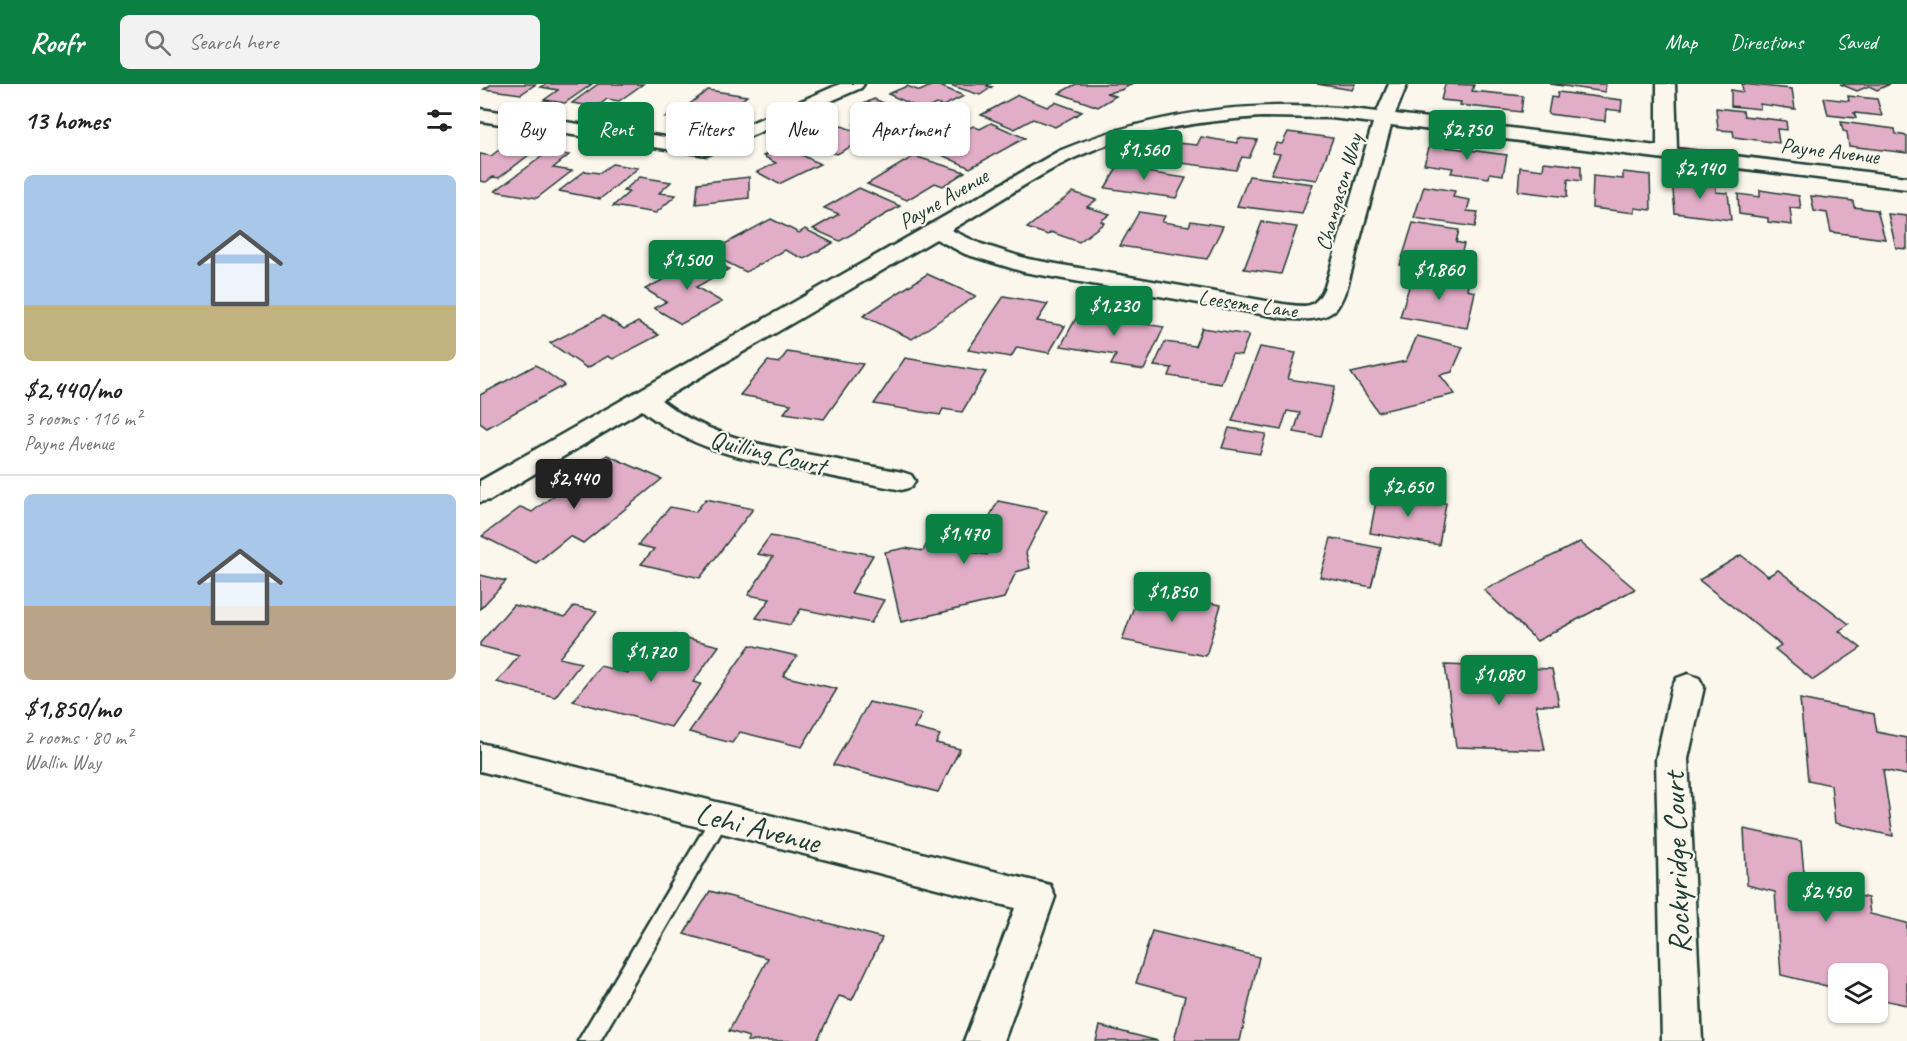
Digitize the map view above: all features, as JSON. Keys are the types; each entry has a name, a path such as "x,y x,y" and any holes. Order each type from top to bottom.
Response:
{"street":[{"path":"480,115 707,149 855,84"},
{"name":"Changason Way","path":"1319,309 1327,305 1336,287 1384,118 1398,84"},
{"path":"1666,84 1667,154"},
{"name":"Payne Avenue","path":"480,493 1066,155 1116,134 1154,123 1189,116 1260,110 1331,112 1907,183"},
{"name":"Leeseme Lane","path":"935,231 973,249 1024,265 1283,311 1297,313 1319,309"},
{"name":"Quilling Court","path":"644,399 670,420 703,437 741,450 902,481"},
{"name":"Rockyridge Court","path":"1682,1041 1672,759 1688,687"},
{"name":"Lehi Avenue","path":"480,757 1037,897 984,1041"}],"lane":[{"path":"588,1041 720,818"}],"building":[{"path":"492,84 536,84 521,94 484,89"},
{"path":"546,84 592,84 566,102 544,100 558,90 541,87"},
{"path":"598,84 643,84 619,101 607,99 603,102 572,103"},
{"path":"935,84 964,96 951,102 906,102 888,94 907,86 920,91"},
{"path":"947,84 990,84 987,86 992,87 980,95"},
{"path":"1076,84 1132,84 1121,90 1106,93 1116,96 1098,107 1059,93"},
{"path":"1317,84 1355,84 1352,90"},
{"path":"1445,84 1474,85 1472,91 1523,96 1521,112 1460,105 1461,102 1441,100"},
{"path":"1550,84 1606,84 1605,92"},
{"path":"1742,84 1792,89 1795,109 1760,104 1760,109 1731,106 1731,90 1743,92"},
{"path":"1840,84 1890,84 1877,90 1869,86 1857,91"},
{"path":"708,90 747,96 739,102 692,102"},
{"path":"1558,92 1622,100 1621,111 1606,109 1605,121 1548,114 1551,97 1557,98"},
{"path":"1018,95 1047,107 1055,102 1082,112 1055,127 1033,119 1015,129 981,115"},
{"path":"1848,96 1877,99 1882,116 1854,113 1856,118 1828,115 1824,98 1849,101"},
{"path":"1716,108 1743,111 1744,116 1786,121 1787,130 1777,129 1779,143 1734,137 1733,131 1718,130"},
{"path":"1841,122 1895,129 1896,134 1907,136 1907,153 1849,146 1847,132 1843,131"},
{"path":"991,123 1025,138 970,168 944,156 970,156 970,128 973,126 980,129"},
{"path":"842,126 850,129 850,147 838,153 838,128"},
{"path":"1288,132 1333,138 1317,180 1271,174 1280,154 1272,153 1276,143 1282,144"},
{"path":"1201,137 1237,143 1239,138 1257,140 1249,158 1242,157 1236,170 1156,160 1163,148 1173,149 1177,143 1197,145"},
{"path":"1430,145 1507,155 1503,175 1490,173 1489,178 1451,173 1453,168 1424,164"},
{"path":"498,151 498,156 528,156 499,178 493,177 486,182 480,181 480,154 491,156"},
{"path":"569,155 553,168 572,171 537,198 495,191 543,156"},
{"path":"763,156 804,156 820,164 779,184 757,172 776,163"},
{"path":"914,156 965,172 943,186 935,183 907,200 867,184"},
{"path":"1122,160 1151,164 1146,172 1186,178 1176,198 1105,188"},
{"path":"1544,162 1581,166 1581,181 1568,179 1567,197 1518,191 1520,167 1543,170"},
{"path":"612,164 638,168 600,199 559,191 585,171 599,173"},
{"path":"1623,172 1650,175 1651,210 1635,208 1635,213 1592,208 1593,176 1623,179"},
{"path":"1249,176 1313,184 1302,214 1237,206"},
{"path":"640,177 671,182 659,193 676,195 656,213 613,206 629,192 623,191"},
{"path":"749,177 749,198 696,204 698,183"},
{"path":"1672,179 1716,184 1716,192 1728,193 1731,220 1675,213"},
{"path":"1424,186 1455,191 1453,197 1470,200 1467,211 1478,212 1475,227 1414,218"},
{"path":"859,188 900,206 840,241 813,229 839,214 824,208"},
{"path":"1760,190 1799,196 1801,209 1790,208 1792,225 1768,222 1768,218 1739,214 1738,194 1760,197"},
{"path":"1073,192 1096,200 1087,207 1110,214 1101,221 1104,223 1079,242 1051,232 1048,235 1027,228"},
{"path":"1811,196 1853,201 1854,207 1877,210 1885,239 1831,232 1827,213 1814,211"},
{"path":"1139,212 1165,216 1162,222 1189,226 1191,221 1223,226 1207,259 1120,246"},
{"path":"1888,214 1907,216 1907,249 1896,248"},
{"path":"771,219 799,233 805,229 833,243 804,259 785,250 746,272 708,253"},
{"path":"1262,222 1297,227 1281,274 1244,269"},
{"path":"1413,223 1459,230 1456,242 1464,244 1458,264 1432,260 1429,270 1400,265"},
{"path":"707,257 729,269 696,287 722,302 681,324 654,308 666,302 645,289"},
{"path":"1413,273 1469,281 1467,290 1475,292 1467,328 1400,317"},
{"path":"927,274 976,296 912,339 863,316"},
{"path":"1004,296 1048,304 1037,321 1065,326 1049,353 1017,347 1011,357 968,350"},
{"path":"1082,307 1123,314 1120,320 1164,327 1144,370 1111,365 1116,355 1061,346"},
{"path":"603,316 624,329 638,322 659,335 613,359 608,356 587,368 550,343"},
{"path":"1202,328 1249,335 1241,355 1232,354 1221,384 1169,376 1172,368 1154,366 1165,342 1195,346"},
{"path":"1417,336 1463,347 1452,372 1440,375 1455,394 1378,412 1351,373 1406,361"},
{"path":"1260,347 1296,353 1288,379 1335,386 1321,437 1294,432 1300,413 1287,411 1281,430 1232,421"},
{"path":"787,352 863,364 824,419 784,413 791,404 740,395 768,361 779,363"},
{"path":"905,358 986,372 962,412 943,409 940,415 874,404"},
{"path":"536,365 564,385 487,428 480,423 480,395"},
{"path":"1229,428 1266,434 1260,454 1222,448"},
{"path":"607,455 662,479 583,543 570,536 536,563 482,536 521,507 532,512"},
{"path":"1378,491 1446,503 1439,545 1370,533"},
{"path":"706,499 753,509 700,578 641,564 654,549 638,545 670,507 695,512"},
{"path":"998,501 1047,511 1026,553 1030,568 1016,572 1004,598 901,622 885,552 905,548 923,551 930,538 964,531 970,552 987,555 995,541 978,538"},
{"path":"770,536 873,555 851,593 884,600 871,623 801,609 790,625 756,618 770,599 748,595 773,557 757,554"},
{"path":"1331,538 1381,548 1371,587 1320,577"},
{"path":"1580,542 1635,589 1537,641 1484,590"},
{"path":"1741,555 1768,576 1778,570 1849,624 1839,631 1861,648 1813,680 1775,649 1781,645 1699,580"},
{"path":"480,575 506,581 480,609"},
{"path":"1140,590 1221,605 1206,656 1122,640"},
{"path":"513,605 565,617 574,606 597,611 559,658 581,663 555,697 497,682 519,656 480,646 480,643"},
{"path":"674,635 719,646 693,682 701,684 671,727 573,701 600,666 628,673 648,648 662,651"},
{"path":"750,645 797,656 783,676 837,689 802,747 740,732 732,743 689,732"},
{"path":"1445,665 1552,669 1559,705 1536,705 1545,750 1456,747"},
{"path":"1800,699 1874,714 1877,732 1907,738 1907,775 1883,770 1893,836 1835,823 1831,785 1808,780"},
{"path":"869,702 922,714 914,728 940,735 936,743 960,749 938,792 833,765"},
{"path":"1744,829 1801,841 1805,884 1868,898 1870,914 1907,923 1907,1005 1888,1001 1888,963 1828,963 1828,986 1781,975 1775,892 1747,885"},
{"path":"710,891 882,938 852,1000 839,996 817,1041 747,1041 749,1037 729,1031 768,958 684,934"},
{"path":"1152,931 1259,957 1240,1041 1174,1041 1185,996 1136,983"},
{"path":"1100,1026 1158,1041 1096,1041"}]}
